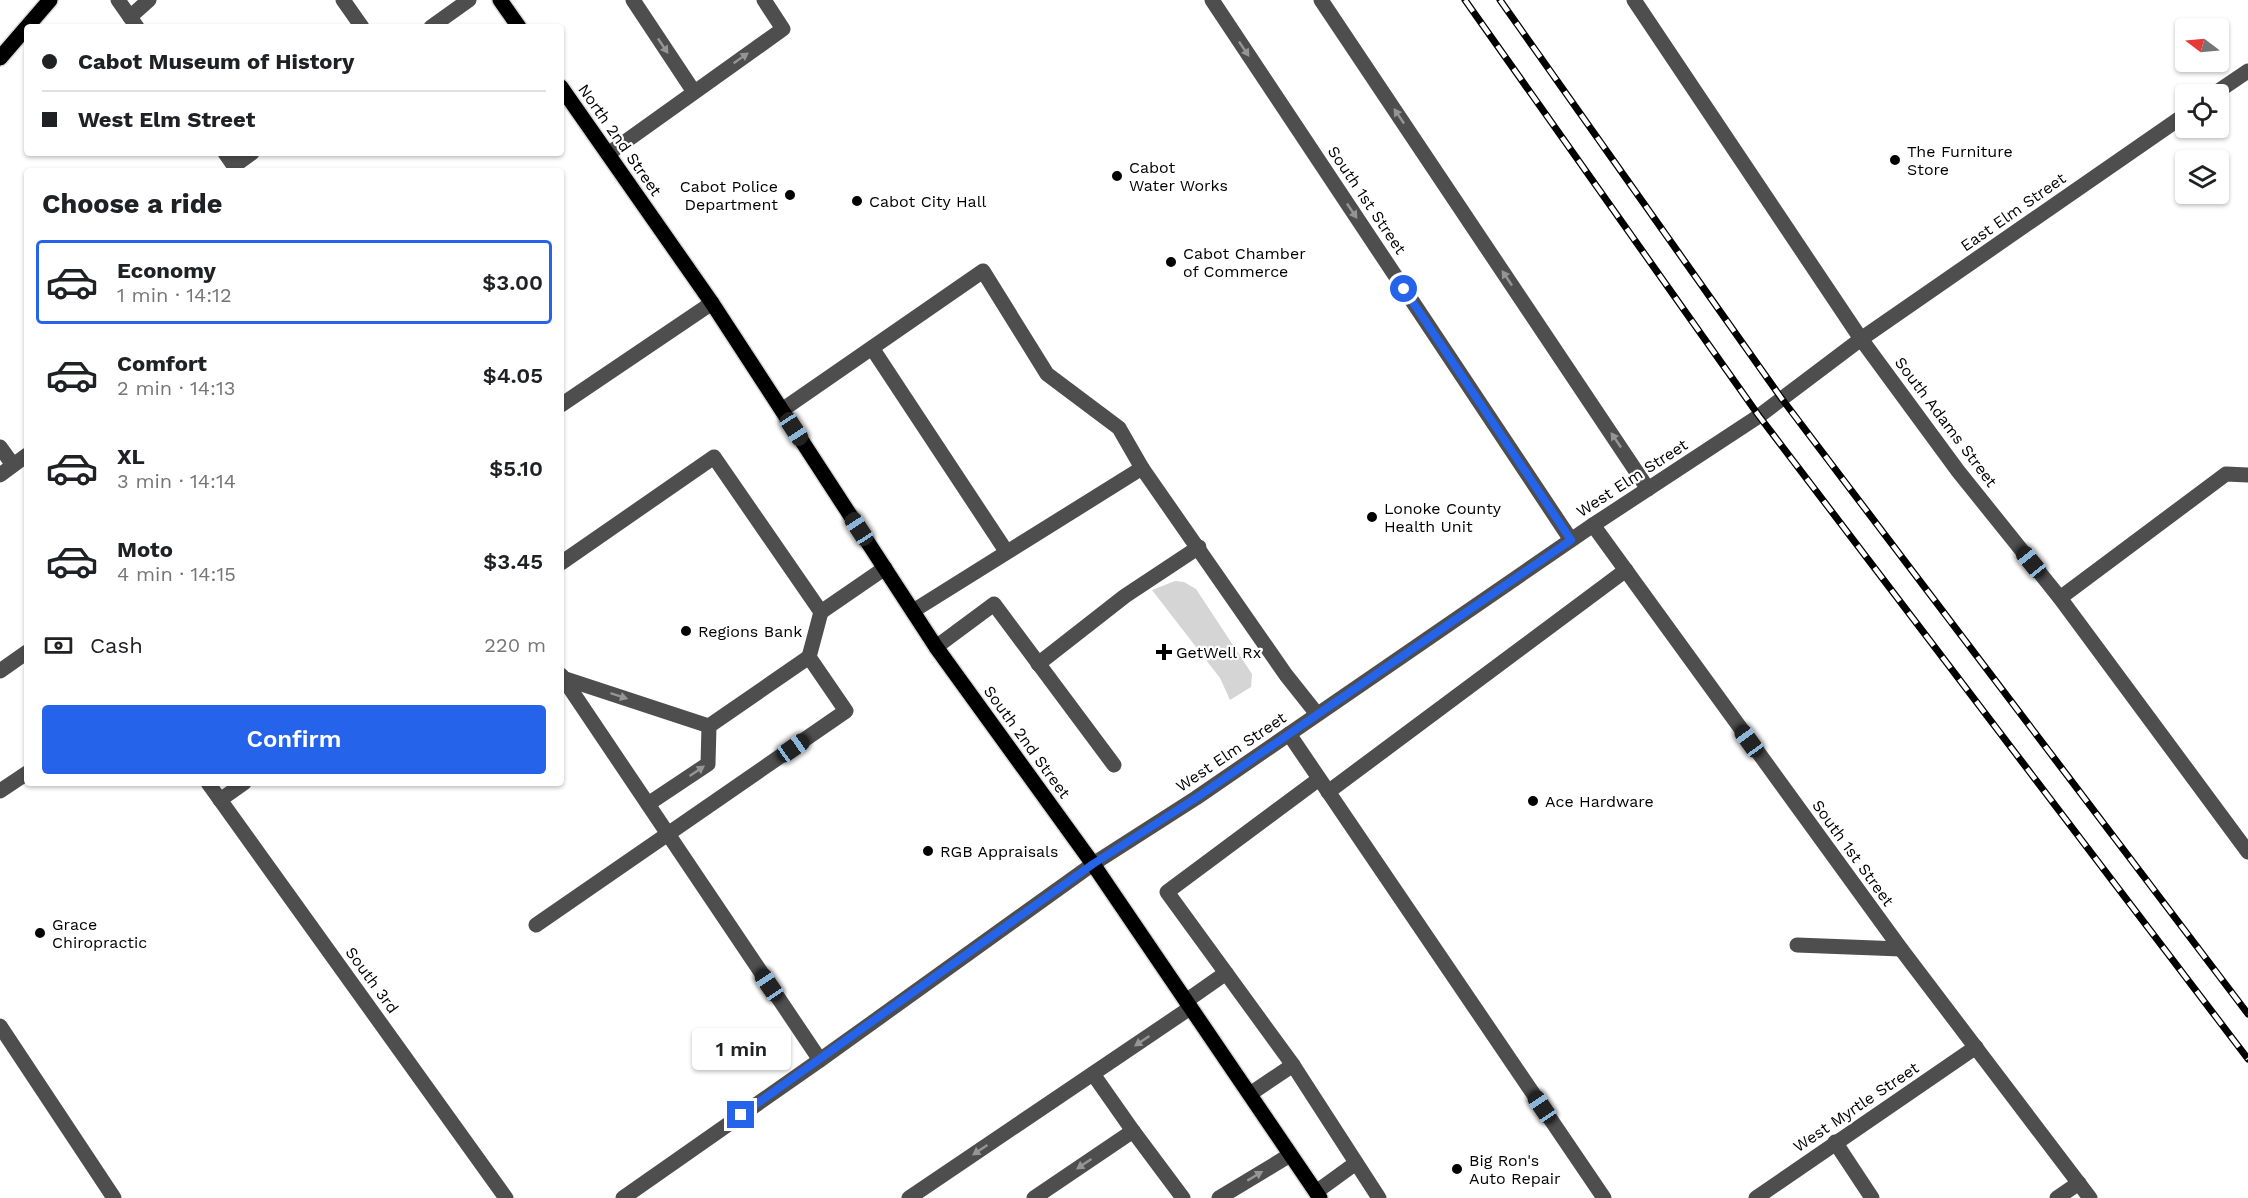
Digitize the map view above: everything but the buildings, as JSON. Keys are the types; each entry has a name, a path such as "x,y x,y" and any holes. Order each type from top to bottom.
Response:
{"main road":[{"path":"29,24 50,0"},
{"path":"500,0 517,24"},
{"path":"0,58 24,30"},
{"name":"North 2nd Street","path":"564,91 712,303"},
{"name":"South 2nd Street","path":"712,303 936,646 1093,864 1318,1195"}],"street":[{"path":"118,0 133,22 149,0"},
{"path":"343,0 360,24"},
{"path":"435,24 469,0"},
{"path":"633,0 694,92"},
{"path":"608,154 783,29 764,0"},
{"name":"South 1st Street","path":"1212,0 1571,540"},
{"path":"1321,0 1648,489"},
{"name":"South Adams Street","path":"1634,0 1861,339 1958,471 2060,598 2248,852"},
{"path":"2229,84 2248,71"},
{"name":"East Elm Street","path":"1861,339 2175,122"},
{"path":"231,165 247,156"},
{"path":"782,410 983,272 1047,374 1119,428 1142,468 1286,675 1317,714"},
{"path":"564,403 712,303"},
{"name":"West Elm Street","path":"623,1198 1093,864 1196,798 1593,525 1759,416 1861,339"},
{"path":"872,348 1006,551"},
{"path":"0,447 13,465"},
{"path":"0,475 24,457"},
{"path":"564,561 714,457 820,612"},
{"path":"913,611 1142,468"},
{"path":"2060,598 2226,474 2248,475"},
{"name":"South 1st Street","path":"1593,525 1901,949 2091,1198"},
{"path":"1038,664 1125,596 1199,547"},
{"path":"709,726 809,657 820,612 885,568"},
{"path":"1379,1198 1293,1065 1167,892 1323,785 1626,570"},
{"path":"936,646 994,604 1114,765"},
{"path":"0,671 24,654"},
{"path":"536,925 846,711 809,657"},
{"path":"564,677 709,726"},
{"path":"564,679 820,1060"},
{"path":"648,804 708,764 709,726"},
{"path":"1289,734 1604,1198"},
{"path":"0,791 24,775"},
{"name":"South 3rd","path":"210,786 506,1198"},
{"path":"220,800 240,786"},
{"path":"1797,945 1901,949"},
{"path":"909,1198 1093,1074 1188,1005 1226,973"},
{"path":"0,1026 114,1198"},
{"name":"West Myrtle Street","path":"1756,1198 1976,1047"},
{"path":"1250,1094 1293,1065"},
{"path":"1093,1074 1132,1131 1183,1198"},
{"path":"1034,1198 1132,1131"},
{"path":"1835,1142 1872,1198"},
{"path":"1219,1198 1290,1155"},
{"path":"1318,1195 1356,1163"},
{"path":"2058,1198 2079,1183"}],"shaded area":[{"path":"1175,581 1184,582 1196,589 1252,674 1251,687 1230,700 1220,678 1152,590"}],"railway":[{"path":"1465,0 1759,416 2248,1059"},
{"path":"1500,0 1782,399 2248,1014"}],"place":[{"name":"The Furniture Store","path":"1895,160"},
{"name":"Cabot Water Works","path":"1117,176"},
{"name":"Cabot Police Department","path":"790,195"},
{"name":"Cabot City Hall","path":"857,201"},
{"name":"Cabot Chamber of Commerce","path":"1171,262"},
{"name":"Lonoke County Health Unit","path":"1372,517"},
{"name":"Regions Bank","path":"686,631"},
{"name":"GetWell Rx","path":"1164,652"},
{"name":"Ace Hardware","path":"1533,801"},
{"name":"RGB Appraisals","path":"928,851"},
{"name":"Grace Chiropractic","path":"40,933"},
{"name":"Big Ron's Auto Repair","path":"1457,1169"}],"route":[{"path":"741,1115 1093,864 1196,798 1571,540 1404,289"}]}
